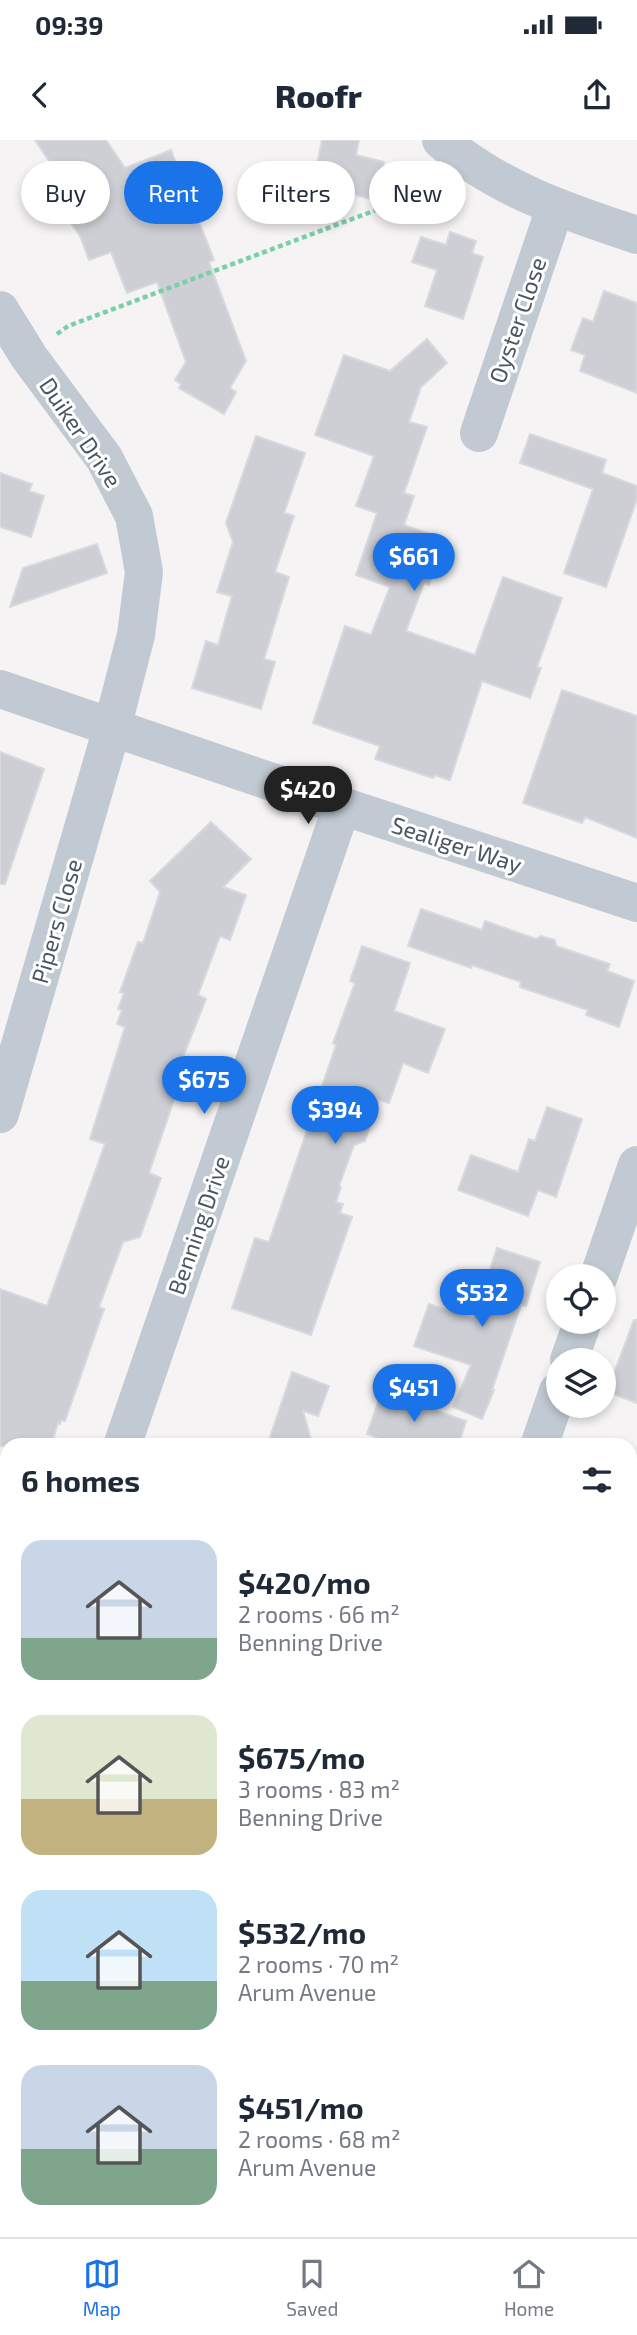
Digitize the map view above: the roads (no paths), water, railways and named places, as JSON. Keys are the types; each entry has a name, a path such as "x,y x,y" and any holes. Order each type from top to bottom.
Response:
{"street":[{"path":"452,150 522,193 555,208 637,235"},
{"name":"Oyster Close","path":"480,433 555,208"},
{"name":"Duiker Drive","path":"0,310 29,357 104,458 134,516 144,572 136,635 112,727"},
{"name":"Sealiger Way","path":"0,689 637,903"},
{"name":"Pipers Close","path":"0,1114 112,727"},
{"name":"Benning Drive","path":"125,1438 342,806"},
{"path":"602,1264 637,1166"},
{"path":"542,1438 549,1418"}]}
